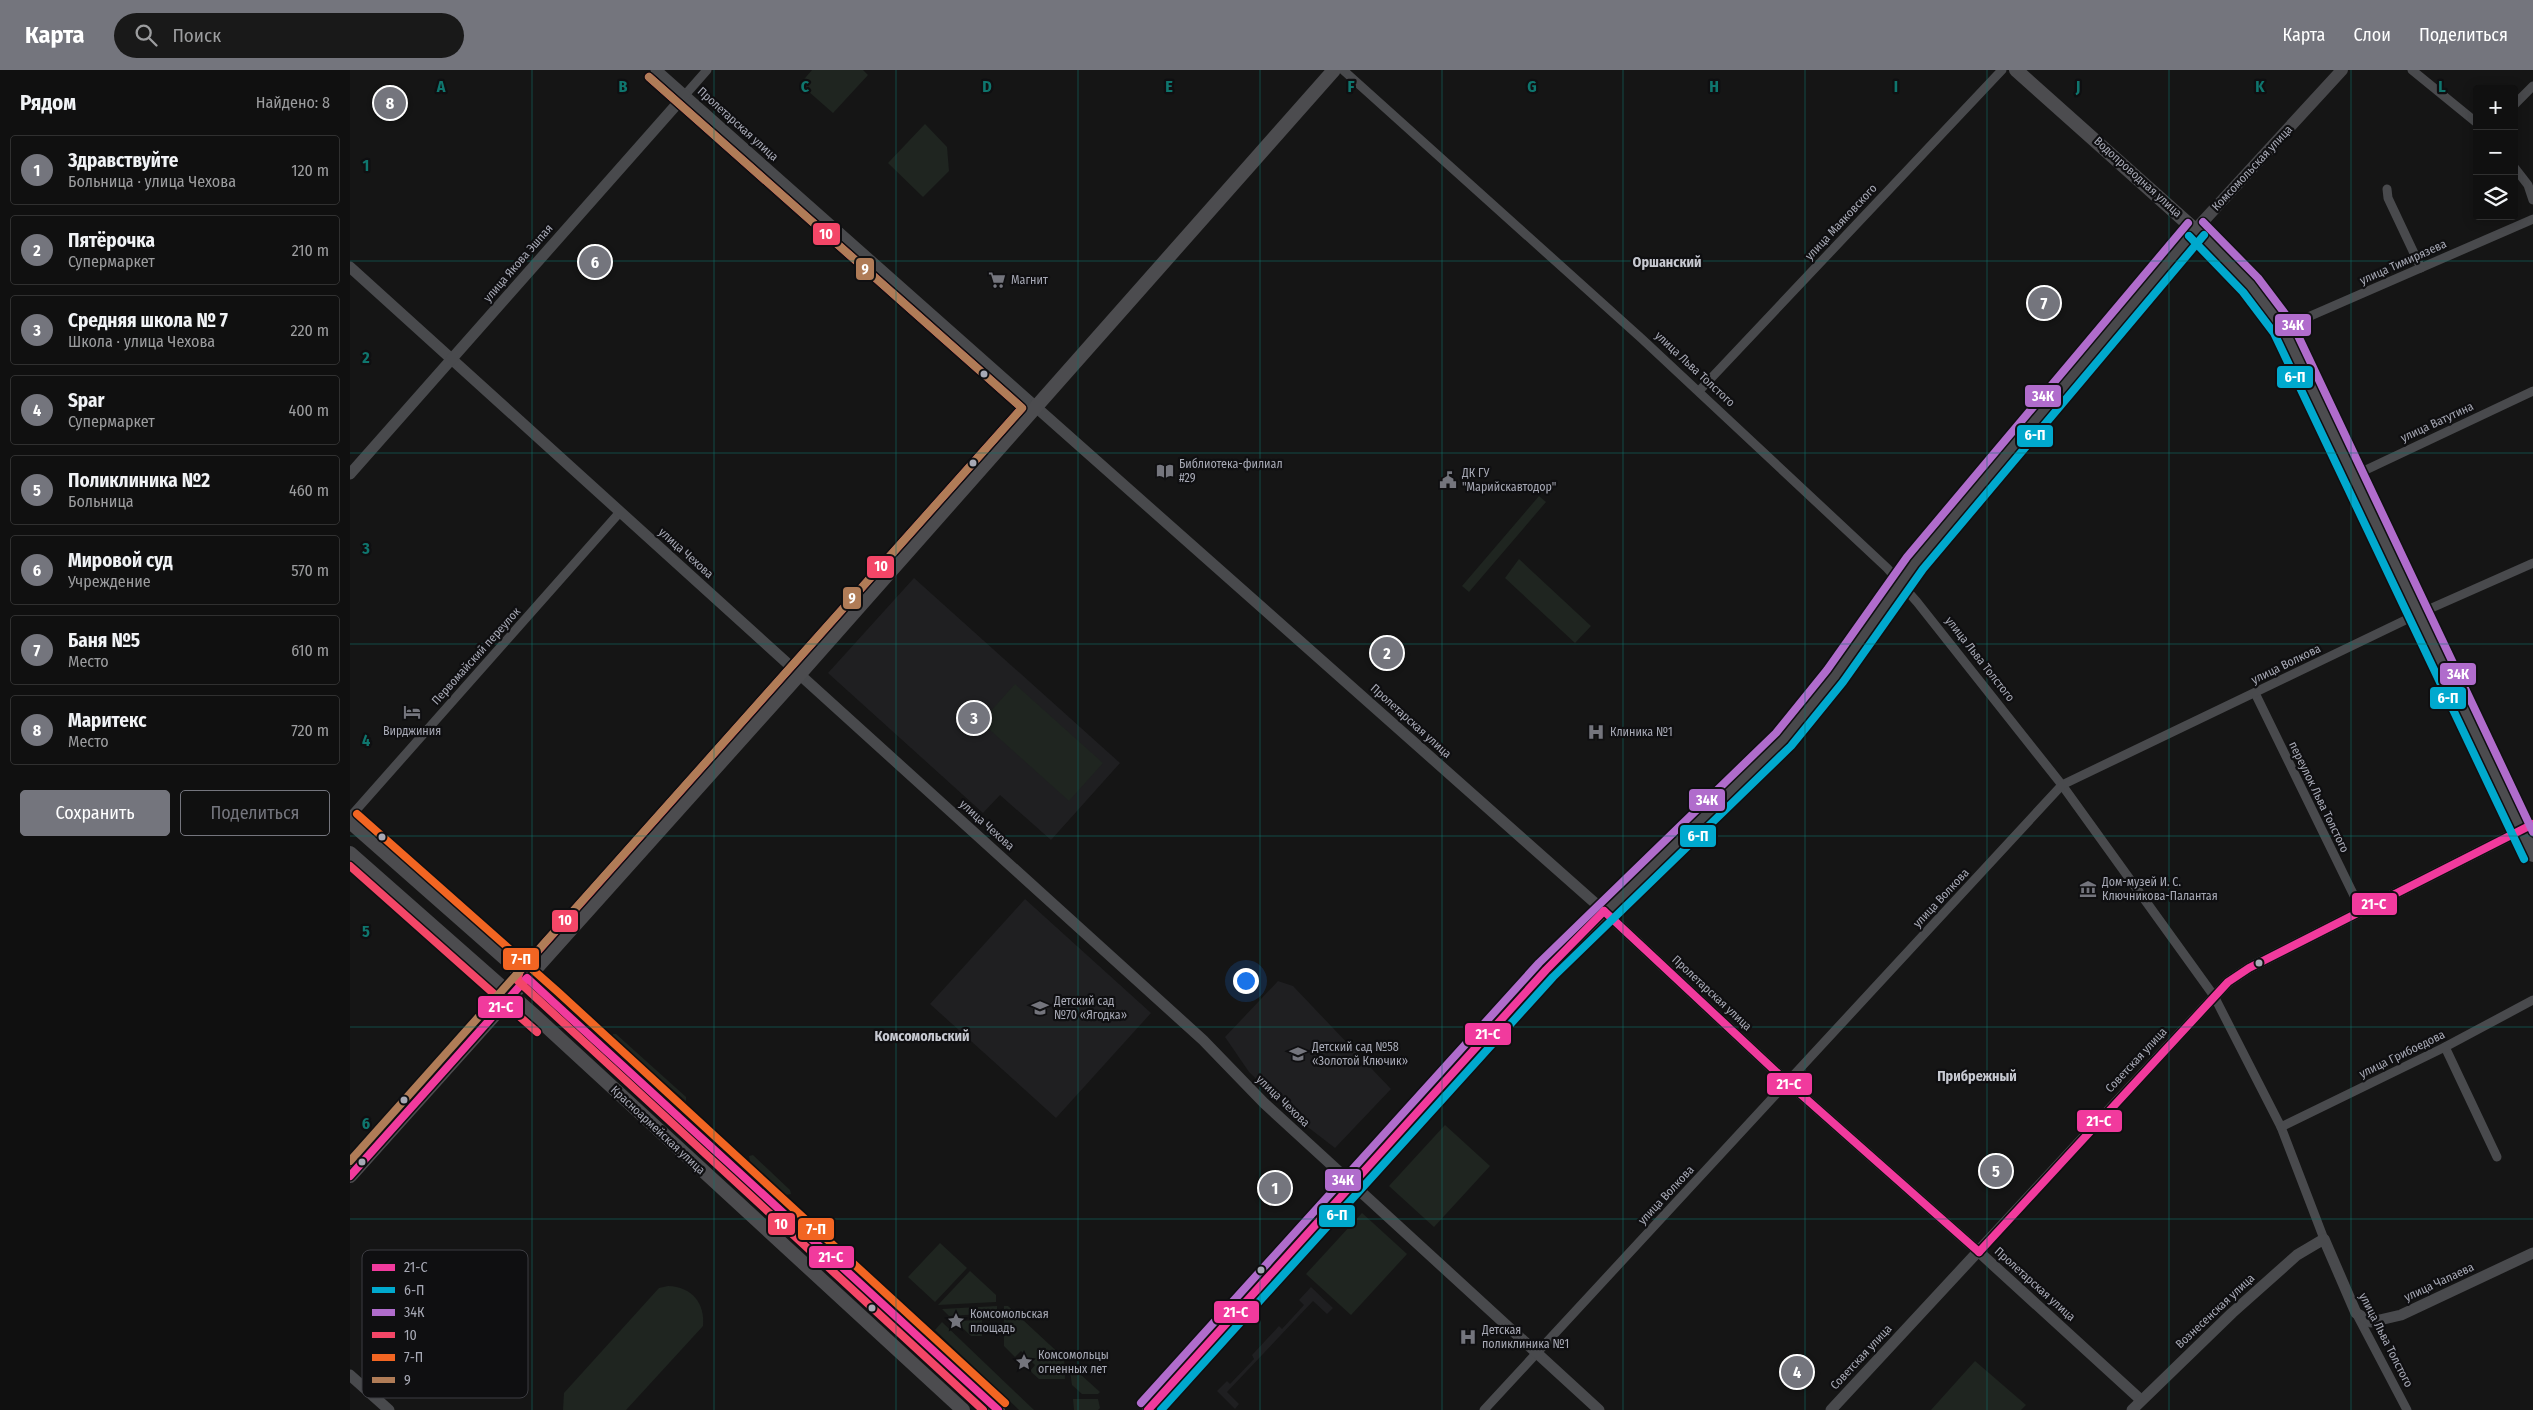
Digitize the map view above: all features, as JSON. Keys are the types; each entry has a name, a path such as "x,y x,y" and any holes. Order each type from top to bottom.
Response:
{"main road":[{"path":"350,1176 799,674 1334,70"},
{"name":"Водопроводная улица","path":"2016,70 2196,229 2251,285 2283,328 2418,614 2527,827 2533,854"},
{"name":"Комсомольская улица","path":"1148,1410 1546,970 1604,911 1783,740 1835,676 1915,563 2196,229 2342,70"},
{"name":"Красноармейская улица","path":"350,822 527,978 998,1410"},
{"name":"Красноармейская улица","path":"350,853 512,996 963,1410"}],"street":[{"name":"Пролетарская улица","path":"656,70 1604,911 1787,1082 1979,1252 2141,1400"},
{"name":"улица Якова Эшпая","path":"350,474 707,70"},
{"name":"улица Льва Толстого","path":"1343,70 1698,391 1900,583 2062,786 2214,996 2281,1127 2324,1239 2356,1313 2402,1408"},
{"name":"улица Маяковского","path":"1698,391 2002,70"},
{"path":"2412,70 2473,120"},
{"path":"2518,101 2533,86"},
{"path":"2518,172 2528,185 2533,200"},
{"path":"2387,189 2388,198 2421,268"},
{"name":"улица Тимирязева","path":"2283,328 2533,219"},
{"name":"улица Чехова","path":"350,267 1203,1040 1264,1103 1599,1410"},
{"name":"улица Ватутина","path":"2353,476 2533,391"},
{"name":"Первомайский переулок","path":"350,817 620,512"},
{"name":"улица Волкова","path":"1484,1410 2062,786 2418,614 2533,563"},
{"name":"переулок Льва Толстого","path":"2255,693 2362,912"},
{"name":"Советская улица","path":"1831,1410 2228,982 2249,968 2527,827"},
{"name":"улица Грибоедова","path":"2281,1127 2445,1047 2533,1000"},
{"path":"2445,1047 2497,1157"},
{"name":"Вознесенская улица","path":"2132,1410 2232,1313 2297,1255 2324,1239"},
{"name":"улица Чапаева","path":"2356,1313 2371,1322 2401,1315 2533,1253"},
{"path":"350,1375 362,1386"},
{"path":"375,1398 388,1410"}],"shaded area":[{"path":"812,70 863,70 868,75 833,113 800,84"},
{"path":"925,124 947,147 949,171 923,197 888,163"},
{"path":"1539,496 1546,502 1469,592 1462,586"},
{"path":"1519,559 1591,626 1575,643 1505,578"},
{"path":"914,578 1120,763 1051,840 1000,795 983,813 828,673"},
{"path":"1015,684 1103,763 1069,801 981,722"},
{"name":"Детский сад №70 «Ягодка»","path":"1025,899 1151,1013 1056,1118 930,1004"},
{"name":"Детский сад №58 «Золотой Ключик»","path":"1278,981 1293,986 1391,1089 1335,1148 1300,1121 1249,1072 1225,1037"},
{"path":"554,1013 982,1410 976,1410 551,1016"},
{"path":"613,1034 616,1034 686,1097 686,1101 613,1038"},
{"path":"1445,1125 1490,1166 1434,1227 1389,1186"},
{"path":"753,1155 790,1190 791,1194 786,1195 750,1161 749,1156"},
{"path":"1362,1213 1407,1254 1351,1315 1306,1274"},
{"path":"940,1243 967,1268 935,1302 908,1277"},
{"path":"970,1271 996,1295 996,1302 938,1305"},
{"path":"668,1286 684,1289 695,1298 702,1310 703,1326 626,1410 563,1410 564,1393 659,1288"},
{"path":"1311,1287 1333,1308 1327,1314 1313,1301 1227,1392 1239,1404 1235,1409 1217,1391 1227,1381 1230,1384 1254,1359 1252,1355 1279,1326 1282,1329 1304,1305 1299,1300"},
{"path":"997,1306 997,1313 949,1316 942,1309"},
{"path":"1004,1306 1008,1306 1064,1358 1065,1379 1039,1379 1030,1371 1035,1365 1021,1351 1015,1357 1004,1346"},
{"path":"982,1320 982,1336 971,1336 955,1321"},
{"path":"942,1322 1034,1410 1019,1410 935,1330"},
{"path":"1975,1361 2026,1405 2021,1410 1931,1410"},
{"path":"1069,1364 1100,1392 1098,1394 1082,1394 1072,1385"},
{"path":"1073,1399 1098,1399 1100,1408 1098,1410 1074,1410"}],"transit line":[{"name":"10","path":"649,77 1022,408 520,971 517,980 983,1410"},
{"name":"9","path":"350,1161 1022,408 649,77"},
{"name":"34К","path":"2203,222 2258,278 2292,323 2533,832"},
{"name":"34К","path":"1141,1403 1539,963 1776,733 1827,670 1907,557 2188,223"},
{"name":"6-П","path":"1161,1410 1553,977 1791,746 1843,682 1923,569 2204,235"},
{"name":"6-П","path":"2189,236 2243,292 2274,333 2524,859"},
{"name":"7-П","path":"357,814 558,992 1005,1403"},
{"name":"21-С","path":"1979,1252 2228,982 2249,968 2533,824"},
{"name":"10","path":"350,866 537,1032"},
{"name":"21-С","path":"1604,911 1787,1082 1979,1252"},
{"name":"21-С","path":"1148,1410 1546,970 1604,911"},
{"name":"21-С","path":"350,1176 527,978 998,1410"}],"place":[{"name":"Маритекс","path":"390,103"},
{"name":"Мировой суд","path":"595,262"},
{"name":"Магнит","path":"997,280"},
{"name":"Баня №5","path":"2044,303"},
{"name":"Библиотека-филиал #29","path":"1165,471"},
{"name":"ДК ГУ \"Марийскавтодор\"","path":"1448,480"},
{"name":"Пятёрочка","path":"1387,653"},
{"name":"Вирджиния","path":"412,712"},
{"name":"Средняя школа № 7","path":"974,718"},
{"name":"Клиника №1","path":"1596,732"},
{"name":"Дом-музей И. С. Ключникова-Палантая","path":"2088,889"},
{"name":"Детский сад №70 «Ягодка»","path":"1040,1008"},
{"name":"Детский сад №58 «Золотой Ключик»","path":"1298,1054"},
{"name":"Поликлиника №2","path":"1996,1171"},
{"name":"Здравствуйте","path":"1275,1188"},
{"name":"Комсомольская площадь","path":"956,1321"},
{"name":"Детская поликлиника №1","path":"1468,1337"},
{"name":"Комсомольцы огненных лет","path":"1024,1362"},
{"name":"Spar","path":"1797,1372"}],"district":[{"name":"Оршанский","path":"1667,262"},
{"name":"Комсомольский","path":"922,1036"},
{"name":"Прибрежный","path":"1977,1076"}]}
